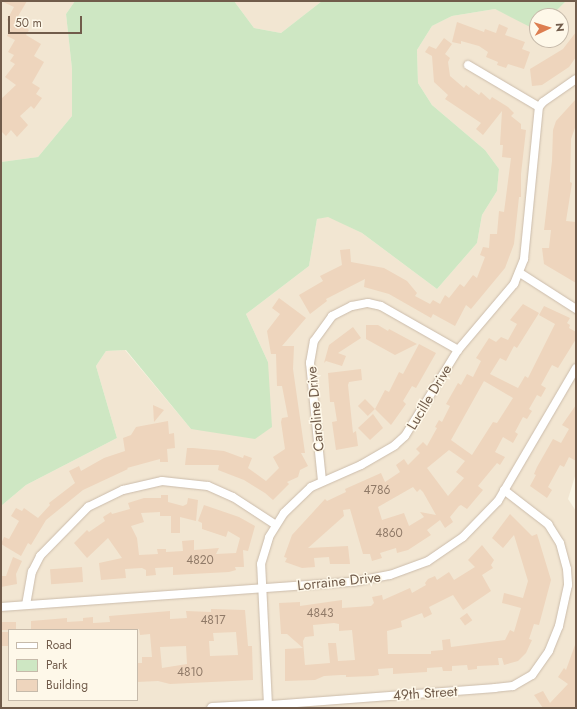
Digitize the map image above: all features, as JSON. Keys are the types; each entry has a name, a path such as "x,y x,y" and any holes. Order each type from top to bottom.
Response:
{"street":[{"path":"468,65 539,107 543,102 576,79"},
{"name":"Lucille Drive","path":"270,706 261,588 261,564 276,525 295,503 322,481 361,465 394,445 404,436 458,350 514,284 520,273 524,259 539,107"},
{"path":"520,273 576,309"},
{"name":"Caroline Drive","path":"322,481 310,363 314,341 332,316 352,306 368,303 381,306 458,350"},
{"name":"Lorraine Drive","path":"1,607 353,582 390,575 428,561 463,536 498,502 576,368"},
{"path":"26,605 32,572 40,556 88,507 123,490 162,481 208,486 233,497 276,525"},
{"name":"49th Street","path":"212,708 270,706 495,688 513,686 532,675 549,651 559,626 568,585 567,569 560,543 548,524 504,490"}],"shaded area":[{"path":"1,1 75,1 66,14 72,69 72,116 38,157 1,162"},
{"path":"234,1 322,1 281,33 254,28"},
{"path":"566,1 576,1 576,473 568,499 576,511 576,708 1,708 1,506 26,485 117,438 96,366 106,351 125,350 191,429 268,362 246,314 309,266 317,219 328,216 362,233 437,289 477,243 482,215 497,191 499,169 485,150 432,105 418,83 417,50 432,26 452,16 495,9 529,25 529,48 569,48 569,8 559,8"}],"green space":[{"path":"75,1 234,1 254,28 281,33 322,1 566,1 559,8 529,8 529,26 495,9 452,16 432,26 417,50 418,83 432,105 485,150 499,169 497,191 482,215 477,243 437,289 362,233 328,217 317,219 309,266 246,314 268,362 272,427 255,439 191,429 126,350 106,351 96,366 117,438 26,485 1,506 1,162 38,157 72,116 72,69 66,14"}],"building":[{"path":"1,1 27,1 17,18 21,20 20,23 29,30 26,35 41,44 34,56 44,62 32,83 40,88 36,94 42,98 34,109 31,106 20,116 28,125 17,137 11,130 6,136 1,131 1,99 16,85 5,77 15,64 10,61 14,55 8,52 15,40 7,36 11,29 8,27 10,22 7,20 14,7"},
{"path":"457,22 484,32 485,29 496,33 499,24 508,28 505,35 525,42 522,49 530,52 524,69 508,64 506,68 497,65 498,62 486,57 488,52 479,46 461,41 461,44 452,42"},
{"path":"576,32 576,57 569,67 542,85 532,86 530,69 564,48 569,48 569,41"},
{"path":"444,38 452,44 445,54 450,58 448,62 450,76 464,88 466,85 479,95 481,92 490,100 492,97 508,107 514,113 511,116 521,124 521,129 526,130 521,174 521,197 519,197 514,244 505,268 471,309 466,305 455,326 433,314 431,318 389,294 364,287 365,279 326,299 327,301 310,314 299,295 323,281 320,276 342,265 340,250 350,249 351,262 384,268 407,281 417,293 415,296 430,304 433,300 440,304 445,295 449,298 460,284 464,287 473,275 477,278 485,257 480,255 483,247 489,248 490,234 497,234 499,211 504,212 511,158 502,157 503,145 500,145 502,111 483,135 476,129 481,123 445,99 448,95 434,82 432,56 425,52 429,46 436,49"},
{"path":"576,99 576,125 571,139 570,182 572,183 566,221 576,222 576,283 544,264 542,248 549,248 551,230 544,230 552,161 553,130 556,121"},
{"path":"279,298 306,318 282,346 294,346 293,369 305,453 301,453 308,466 300,470 298,477 287,482 289,484 273,500 265,493 244,480 218,470 219,465 185,465 187,448 193,448 224,451 243,458 244,455 252,458 248,468 266,481 279,468 273,457 285,449 281,422 282,418 288,417 282,386 277,386 276,354 271,354 267,331 280,314 272,308"},
{"path":"523,304 539,313 517,348 514,346 506,361 500,358 490,374 518,388 525,376 528,378 555,324 539,315 544,306 570,318 567,323 570,325 569,328 576,332 576,339 558,368 552,365 541,385 546,388 541,397 537,395 529,409 532,411 527,419 523,417 515,432 518,434 513,443 503,437 495,452 505,457 500,465 497,463 478,486 483,490 467,509 461,505 459,506 450,517 453,522 445,528 440,520 427,530 431,535 408,550 397,553 396,548 380,553 382,558 372,561 370,554 363,554 350,509 343,510 344,516 308,548 348,546 350,564 330,564 329,557 314,558 315,567 302,568 285,562 287,558 284,557 292,535 325,499 327,501 346,492 345,489 381,473 385,482 400,472 396,465 404,459 408,465 420,453 416,449 423,442 427,446 437,428 435,427 439,420 442,422 450,406 446,404 458,383 461,385 467,374 473,377 481,361 476,358 489,338 496,342 501,337 508,340 517,324 510,320","holes":["484,381 513,398 497,423 493,422 472,455 451,440","449,450 465,461 456,472 464,478 448,496 427,468","413,487 417,492 420,489 423,492 436,515 420,512 424,517 409,526 404,513 382,520 378,507"]},
{"path":"366,325 378,325 388,331 389,329 417,344 395,355 366,339"},
{"path":"353,327 361,338 338,353 346,356 342,366 326,361 324,363 329,345"},
{"path":"419,344 436,353 416,388 412,386 403,401 406,404 391,425 375,409 385,390 389,392 399,372 403,374"},
{"path":"361,369 362,380 349,382 348,385 353,433 356,431 358,446 336,450 332,422 337,421 334,402 330,402 328,373"},
{"path":"365,399 375,409 368,416 358,406"},
{"path":"153,405 164,410 154,422"},
{"path":"576,405 576,461 569,457 564,467 560,465 548,487 552,490 547,498 530,486 536,475 534,474 537,467 553,439 561,443 569,429 562,425"},
{"path":"373,414 383,428 370,440 358,428"},
{"path":"168,421 169,434 174,433 175,448 167,449 168,462 160,462 160,459 127,468 128,469 83,490 46,520 31,545 28,543 21,556 1,544 4,537 9,539 19,521 11,516 16,508 22,511 24,508 38,518 50,505 49,503 75,483 69,471 79,466 81,471 104,458 125,451 123,438 131,435 136,427"},
{"path":"161,495 168,495 168,502 183,506 187,504 188,498 198,500 196,521 180,517 180,533 171,533 171,516 160,516 160,512 141,513 144,522 131,526 137,538 139,555 158,554 157,549 166,549 166,552 183,551 182,541 194,540 194,550 219,548 216,554 236,553 240,538 228,531 226,537 202,529 202,523 198,521 204,505 239,517 255,526 248,551 243,550 244,567 235,567 236,570 229,572 173,575 173,567 155,568 156,575 146,576 146,570 142,568 125,569 126,578 101,580 99,563 122,558 108,538 87,558 74,543 87,530 89,532 105,521 103,517 111,512 112,514 130,509 128,503 144,498 161,498"},
{"path":"510,514 532,536 537,534 551,580 539,625 534,624 529,639 532,640 526,653 518,661 504,665 502,658 498,658 499,665 477,666 477,669 468,670 467,665 452,666 452,671 443,671 442,667 427,668 427,672 393,674 393,668 378,669 379,675 373,676 346,677 346,675 341,675 324,676 315,680 285,681 285,649 303,648 287,634 281,634 279,603 300,602 300,606 342,600 342,608 371,606 374,603 372,597 382,595 383,600 410,588 412,593 426,585 425,583 428,579 435,576 437,580 449,572 454,580 475,567 468,560 482,545 494,560 491,565 493,568 482,575 491,591 463,610 453,595 429,607 432,614 424,618 422,613 401,621 402,627 387,631 388,654 431,654 431,651 443,650 442,640 450,639 451,647 505,640 510,630 514,632 521,608 502,603 504,593 523,598 528,581 514,535 503,548 492,538","holes":["339,624 339,631 352,630 355,660 338,661 336,643 328,643 330,663 305,665 303,641 305,637 314,636 313,625"]},
{"path":"13,557 22,561 16,574 17,584 1,587 1,576 6,576"},
{"path":"82,567 83,582 51,584 50,569"},
{"path":"211,609 245,610 248,646 252,646 253,680 170,684 158,681 138,682 138,663 142,663 142,657 152,657 150,634 140,635 139,629 31,629 31,621 67,618 67,622 83,621 83,618 93,617 93,623 110,622 109,616 170,611 170,619 187,618 186,611 211,612","holes":["236,632 238,655 210,656 209,641 214,641 213,633","186,646 187,664 162,668 160,647"]},
{"path":"467,613 472,620 465,626 460,618"},
{"path":"1,622 16,622 16,629 1,630"},
{"path":"1,632 8,632 8,646 1,646"},
{"path":"575,645 576,708 543,708 534,695 543,691 550,703 568,684 558,677 564,668 566,670"}]}
